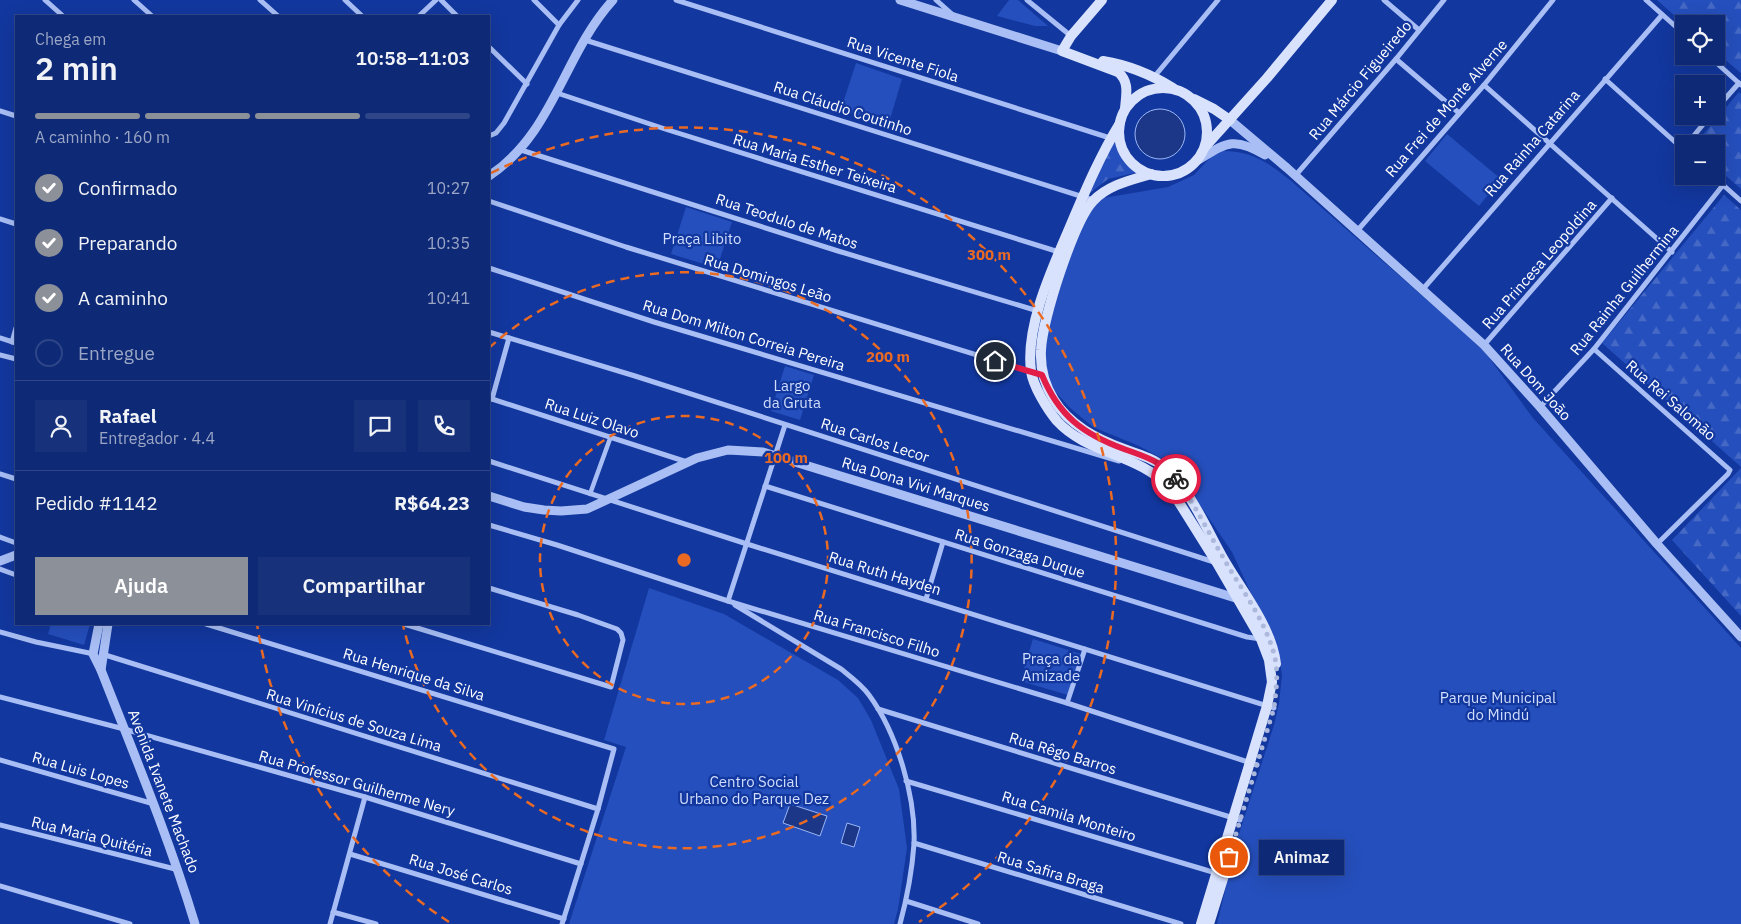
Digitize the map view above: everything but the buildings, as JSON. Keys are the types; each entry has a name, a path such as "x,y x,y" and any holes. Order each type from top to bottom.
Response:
{"main road":[{"path":"1102,0 1070,36 1062,51 1118,72 1123,76 1127,87 1124,110 1120,123 1110,138 1083,197 1031,348 1042,399 1057,421 1071,433 1093,445 1152,471 1170,488 1221,561"},
{"path":"1120,123 1120,145 1125,155 1141,170 1151,174 1170,175 1188,168 1332,0"},
{"path":"1083,58 1123,66 1154,77 1183,94 1201,110 1205,120 1206,140 1203,149"},
{"path":"1124,110 1138,95 1158,88 1183,94"},
{"name":"Rua Dom João","path":"1183,94 1214,109 1230,120"},
{"path":"1063,253 1093,200 1116,185 1151,174"},
{"path":"1037,374 1054,400 1080,428 1156,462 1173,476 1189,497 1221,561 1265,638 1272,682 1271,707 1237,819 1209,924"},
{"path":"1201,924 1221,875"}],"street":[{"path":"45,0 62,15"},
{"path":"134,0 151,15"},
{"path":"260,0 277,15"},
{"path":"345,0 361,15"},
{"path":"420,15 436,0"},
{"path":"441,0 456,15"},
{"path":"534,0 559,25"},
{"path":"490,136 496,134 504,123 559,25 578,0"},
{"path":"490,175 521,150 538,127 585,40 604,10 613,0"},
{"name":"Rua Vicente Fiola","path":"676,0 688,2 1110,138"},
{"path":"900,0 1062,51"},
{"path":"936,0 957,18"},
{"path":"1027,0 1070,36"},
{"path":"1154,77 1218,0"},
{"path":"1384,0 1419,30"},
{"name":"Rua Márcio Figueiredo","path":"1295,176 1444,0"},
{"name":"Rua Frei de Monte Alverne","path":"1356,231 1484,85 1554,0"},
{"path":"1646,0 1675,26"},
{"name":"Rua Rainha Catarina","path":"1422,289 1662,15"},
{"name":"Rua Cláudio Coutinho","path":"585,40 1093,200"},
{"path":"490,48 527,84"},
{"path":"1396,59 1459,113"},
{"path":"1719,65 1740,84 1725,100"},
{"path":"1606,79 1675,142"},
{"path":"1484,85 1672,252"},
{"name":"Rua Maria Esther Teixeira","path":"557,93 665,129 1063,253"},
{"path":"0,111 15,116"},
{"name":"Rua Dom João","path":"1230,120 1287,168 1484,345 1540,407 1657,544 1741,637"},
{"path":"1694,135 1703,125"},
{"name":"Rua Dom João","path":"1195,162 1224,145 1233,143 1244,144 1287,168"},
{"name":"Rua Teodulo de Matos","path":"521,150 829,248 1042,313"},
{"path":"1723,186 1741,201"},
{"name":"Rua Rainha Guilhermina","path":"1540,407 1594,349 1723,186"},
{"name":"Rua Princesa Leopoldina","path":"1484,345 1612,198"},
{"name":"Rua Domingos Leão","path":"490,201 626,247 1037,374"},
{"path":"0,219 15,224"},
{"name":"Rua Dom Milton Correia Pereira","path":"490,268 654,322 1152,471 1165,468"},
{"name":"Rua Carlos Lecor","path":"490,332 635,376 785,425 1221,561"},
{"path":"0,338 14,342"},
{"path":"490,398 509,338"},
{"name":"Rua Rei Salomão","path":"1594,349 1730,470 1657,544"},
{"path":"0,355 15,359"},
{"name":"Rua Luiz Olavo","path":"490,398 687,462"},
{"path":"785,425 728,601 841,669 868,694 878,709 900,760 912,809 914,843 906,901 900,924"},
{"path":"590,494 611,436"},
{"name":"Rua Dona Vivi Marques","path":"490,496 524,507 561,511 588,509 687,462 728,450 746,450 775,455 1244,601"},
{"name":"Rua Ruth Hayden","path":"490,461 746,544 1271,707"},
{"path":"0,474 15,479"},
{"name":"Rua Gonzaga Duque","path":"765,486 1238,634 1265,638"},
{"name":"Rua Francisco Filho","path":"490,526 593,557 728,601 1067,703 1254,765"},
{"path":"0,537 15,543"},
{"path":"926,599 943,542"},
{"path":"0,561 15,555"},
{"path":"0,569 15,575"},
{"path":"407,625 611,687 622,640 617,629 490,588"},
{"path":"93,654 99,625"},
{"name":"Avenida Ivanete Machado","path":"101,670 108,625"},
{"name":"Rua Henrique da Silva","path":"209,625 614,750 598,809"},
{"name":"Rua Vinícius de Souza Lima","path":"0,632 36,642 93,654 103,654 598,809"},
{"path":"1067,703 1085,649"},
{"name":"Avenida Ivanete Machado","path":"93,654 155,804 196,924"},
{"name":"Rua Professor Guilherme Nery","path":"0,696 365,797 580,864"},
{"name":"Rua Rêgo Barros","path":"878,709 1237,819"},
{"name":"Rua Luis Lopes","path":"0,760 155,804"},
{"name":"Rua Camila Monteiro","path":"906,781 1221,875"},
{"path":"330,924 365,797"},
{"path":"563,921 598,809"},
{"name":"Rua Maria Quitéria","path":"0,825 179,870"},
{"name":"Rua Safira Braga","path":"914,843 1181,924"},
{"name":"Rua José Carlos","path":"350,854 563,921"},
{"path":"0,886 130,924"},
{"path":"906,901 978,924"},
{"path":"333,912 376,924"}],"green space":[{"path":"1009,0 1018,0 1048,26 1035,26 997,16"},
{"path":"1657,0 1741,0 1741,73 1725,60 1725,15 1675,16"},
{"path":"856,63 902,79 888,126 841,109"},
{"path":"1739,92 1741,94 1741,189 1725,175 1725,135 1703,135 1711,125 1725,125 1725,109"},
{"path":"1447,134 1501,179 1479,206 1425,161"},
{"path":"1115,135 1122,156 1139,172 1108,179 1087,195"},
{"name":"Parque Municipal do Mindú","path":"1222,151 1251,155 1290,180 1482,348 1533,418 1741,648 1741,924 1217,924 1238,837 1274,725 1279,703 1282,675 1278,652 1232,552 1172,464 1139,446 1093,427 1069,407 1051,387 1045,368 1042,347 1070,250 1097,199 1168,187 1194,175 1211,157"},
{"path":"1724,195 1741,210 1741,467 1602,343"},
{"name":"Praça Libito","path":"686,207 732,222 717,268 671,254"},
{"name":"Largo da Gruta","path":"785,366 814,375 800,420 771,411"},
{"path":"1741,468 1741,616 1672,540"},
{"name":"Centro Social Urbano do Parque Dez","path":"649,588 724,614 838,680 858,698 871,720 899,789 907,848 894,924 569,924 626,747 604,740"},
{"path":"51,625 90,625 84,645 48,634"},
{"name":"Praça da Amizade","path":"1033,639 1081,654 1068,695 1020,681"}],"shaded area":[{"path":"1160,109 1170,111 1178,116 1183,124 1185,134 1183,144 1178,152 1170,157 1160,159 1150,157 1142,152 1137,144 1135,134 1137,124 1142,116 1150,111"},
{"path":"790,804 827,816 820,836 783,823"},
{"path":"847,823 860,827 854,847 841,843"}],"way so far":[{"path":"1176,479 1189,497 1269,637 1277,670 1274,708 1229,857"}],"place":[{"name":"Animaz","path":"1229,857"}],"route":[{"path":"995,361 1042,375 1054,400 1080,428 1156,462 1176,479"}]}
